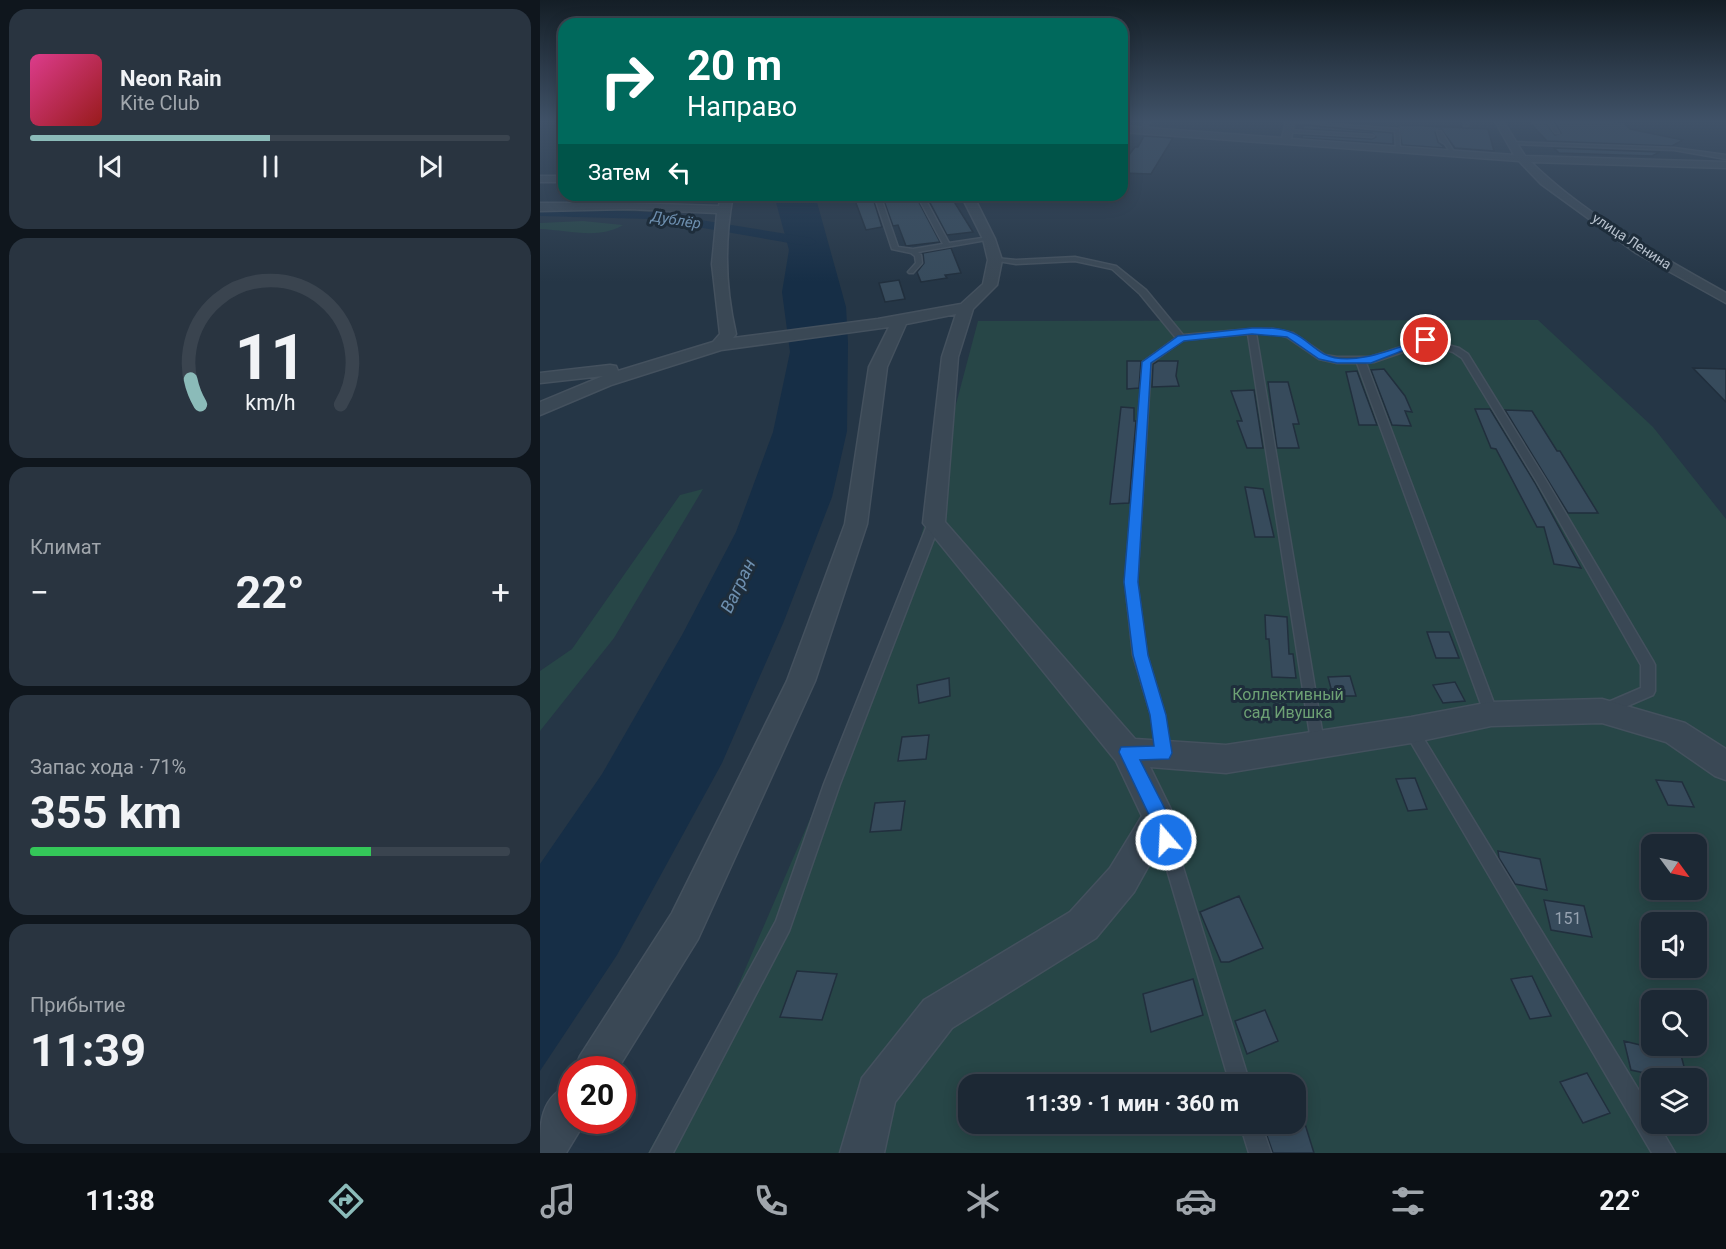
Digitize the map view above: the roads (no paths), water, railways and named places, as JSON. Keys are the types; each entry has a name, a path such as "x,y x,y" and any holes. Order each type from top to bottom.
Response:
{"street":[{"name":"улица Ленина","path":"1538,175 1641,250 1726,299"},
{"path":"540,179 558,179"},
{"path":"719,345 728,334 719,295 725,201"},
{"path":"862,1153 877,1093 938,1014 1083,925 1122,880 1160,818 1127,752 934,523 950,357 966,308 990,285 995,260 989,239 970,201"},
{"path":"540,207 629,206 723,213"},
{"path":"540,409 605,381 719,345 758,341 966,308"},
{"path":"603,1056 685,926 801,681 856,524 878,367 889,321"},
{"path":"540,378 660,364"},
{"path":"1127,752 1227,759 1411,730 1491,714 1602,711 1675,732 1726,766"},
{"path":"540,1153 558,1125"}],"lane":[{"path":"880,201 895,249 913,251 989,239"},
{"path":"923,201 946,244"},
{"path":"911,272 919,263 918,255 913,251"},
{"path":"995,260 1016,262 1075,259 1095,261 1114,267 1143,292 1181,338"},
{"path":"1252,331 1317,743"},
{"path":"1163,753 1158,715 1140,655 1131,582 1146,362 1181,338 1252,331 1273,331 1290,335 1322,357 1361,362 1426,340 1442,344 1465,356 1648,665 1648,691 1602,711"},
{"path":"1361,362 1491,714"},
{"path":"661,1153 783,925 832,784 934,523"},
{"path":"1411,730 1664,1153"},
{"path":"1160,818 1237,1074"},
{"path":"1254,1134 1260,1153"}],"water":[{"name":"Вагран","path":"776,201 817,201 846,307 848,343 847,431 832,497 784,621 722,763 617,955 540,1071 540,864 602,774 682,635 736,532 773,432 790,352 782,292 789,250"}],"waterway":[{"name":"Дублёр","path":"540,212 651,215 811,242"}],"park label":[{"name":"Коллективный сад Ивушка","path":"1288,703"}]}
